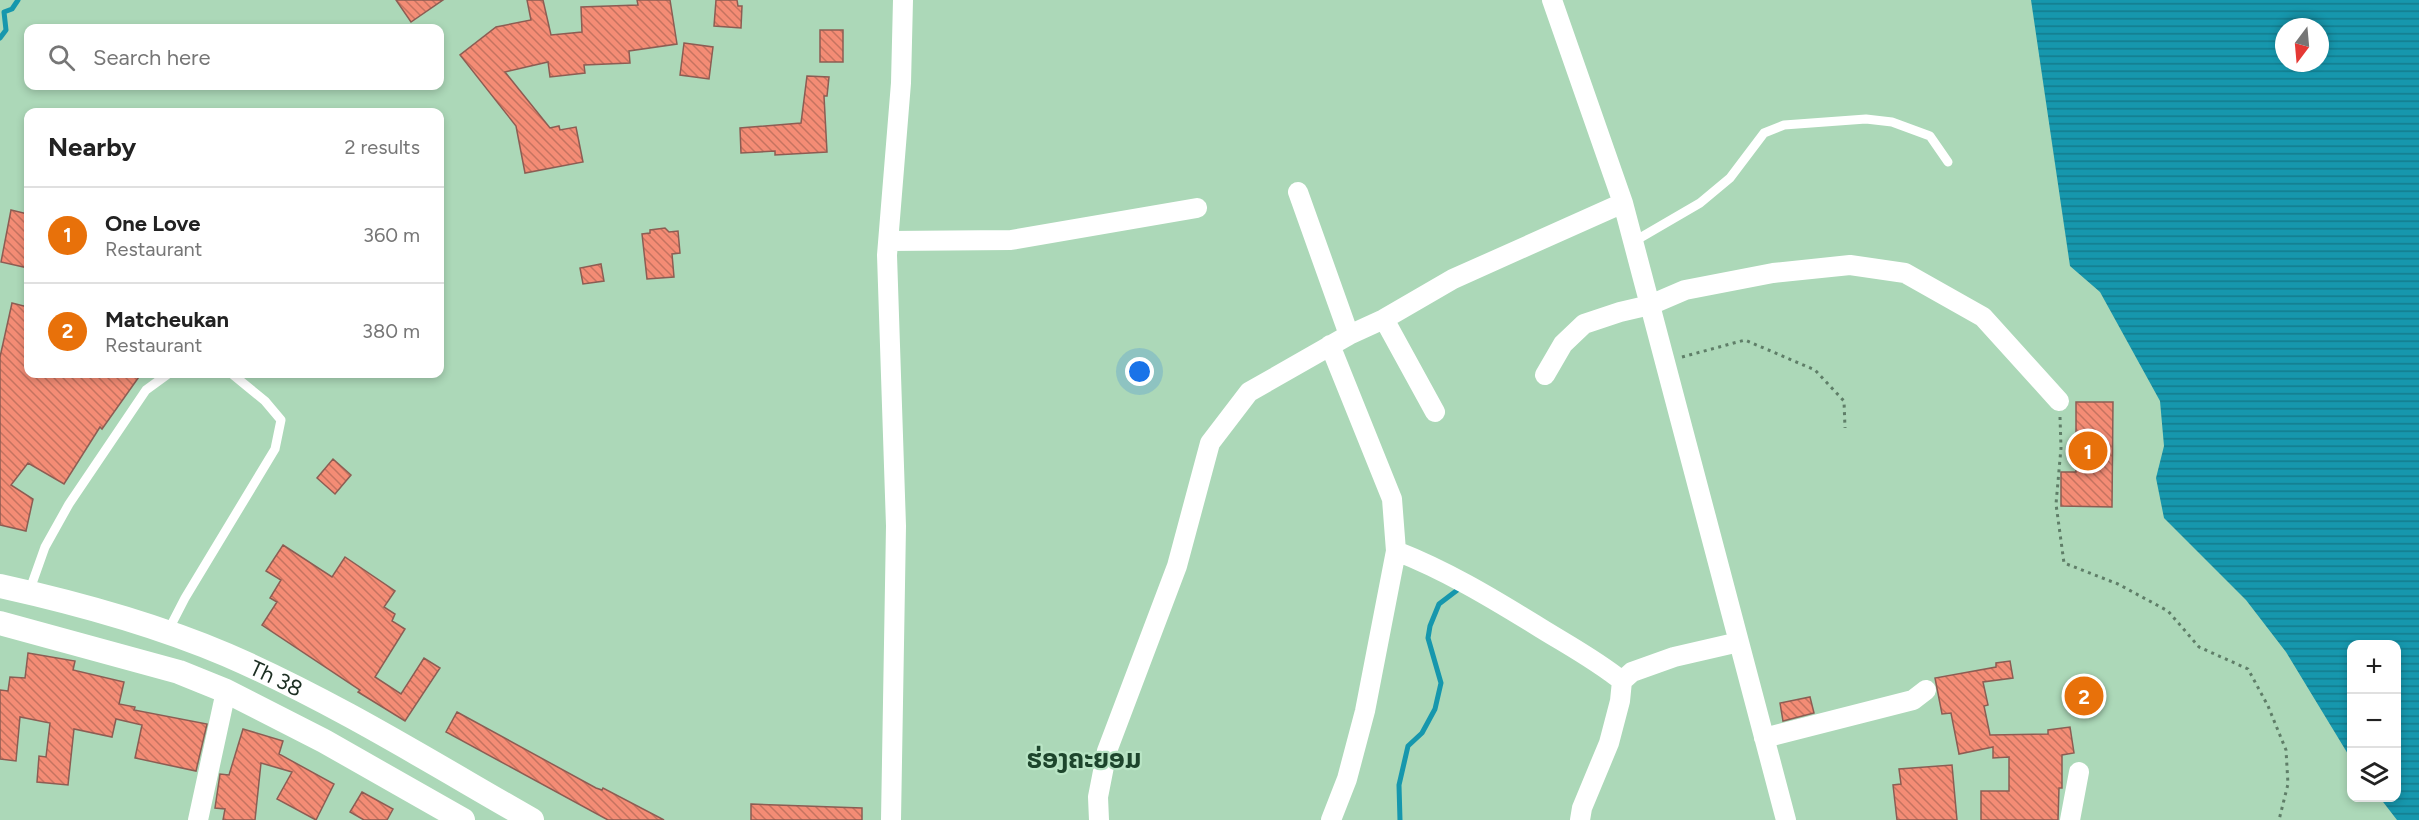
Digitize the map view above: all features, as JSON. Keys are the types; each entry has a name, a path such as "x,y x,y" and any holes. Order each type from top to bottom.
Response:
{"street":[{"path":"891,820 897,526 887,255 901,83 903,0"},
{"path":"1552,0 1623,203 1786,820"},
{"path":"1298,192 1349,335"},
{"path":"1099,820 1098,797 1107,751 1177,566 1210,443 1249,392 1330,345 1384,319 1453,279 1623,203"},
{"path":"889,241 1011,240 1197,208"},
{"path":"1545,375 1563,345 1584,324 1650,305 1686,290 1773,273 1850,265 1905,273 1983,317 2060,401"},
{"path":"1384,319 1435,412"},
{"path":"1330,345 1392,499 1396,551 1365,711 1347,779 1331,820"},
{"path":"1396,551 1425,562 1498,602 1596,660 1623,681"},
{"name":"Th 38","path":"0,586 109,613 192,641 228,656 340,711 532,820"},
{"name":"Th 38","path":"0,623 179,672 226,691 324,741 464,820"},
{"path":"179,672 192,641"},
{"path":"1580,820 1582,808 1609,742 1623,681 1632,672 1674,657 1739,642"},
{"path":"1764,738 1913,700 1926,690"},
{"path":"198,820 226,691"},
{"path":"2070,820 2079,772"}],"lane":[{"path":"1634,242 1700,203 1730,178 1764,133 1784,125 1866,119 1892,122 1930,136 1948,162"},
{"path":"29,592 45,547 69,504 146,390 162,378"},
{"path":"167,633 185,598 275,449 281,420 266,401 237,378"}],"path":[{"path":"1665,361 1745,340 1815,370 1844,401 1845,428"},
{"path":"2060,401 2061,448 2056,504 2064,563 2118,584 2168,611 2199,647 2248,669 2268,706 2286,750 2288,784 2279,820"}],"water":[{"path":"2031,0 2419,0 2419,820 2397,820 2383,802 2401,802 2401,640 2347,640 2347,752 2286,652 2246,600 2164,518 2156,478 2164,446 2160,401 2100,292 2070,266"}],"building":[{"path":"396,0 443,0 411,22"},
{"path":"527,0 543,0 551,35 582,32 581,7 638,5 637,0 670,0 677,44 629,51 630,63 584,65 585,73 550,77 548,62 505,72 550,128 559,126 560,130 576,127 583,162 525,173 516,126 460,55 496,27 531,20"},
{"path":"716,0 737,0 738,6 742,6 741,28 714,26"},
{"path":"820,30 843,30 843,62 820,62"},
{"path":"684,43 713,47 709,79 680,75"},
{"path":"807,76 829,77 827,96 824,96 827,152 775,155 775,151 741,153 740,128 801,123"},
{"path":"11,210 24,213 24,267 1,262"},
{"path":"665,228 669,232 678,231 680,253 672,254 674,277 647,279 642,234 650,233 650,230"},
{"path":"601,264 604,281 583,284 580,268"},
{"path":"12,303 24,306 24,378 138,378 102,429 100,427 64,484 28,463 11,485 33,499 26,531 0,525 0,357"},
{"path":"2076,402 2113,402 2112,507 2061,506 2061,472 2076,472"},
{"path":"333,459 351,475 335,494 317,478"},
{"path":"283,545 332,577 345,557 395,591 384,607 395,614 392,621 405,629 375,677 401,694 424,658 440,668 405,721 358,692 360,690 262,625 277,602 270,598 281,580 266,571"},
{"path":"28,653 75,661 73,670 124,682 119,704 135,707 134,710 207,724 196,771 135,758 142,725 116,719 112,737 74,729 68,785 37,782 39,756 46,757 50,723 20,717 16,761 0,759 0,690 8,691 10,677 25,678"},
{"path":"2010,661 2013,678 1983,682 1988,705 1984,706 1990,735 2048,734 2048,730 2070,727 2074,753 2062,755 2062,788 2059,788 2058,820 1981,820 1981,791 2009,791 2009,757 1993,758 1993,747 1959,754 1951,713 1942,714 1935,678 1996,667 1996,663"},
{"path":"1810,697 1814,713 1783,721 1780,703"},
{"path":"457,712 596,788 602,790 603,788 664,820 608,820 446,732"},
{"path":"243,729 283,741 279,754 334,784 316,820 277,799 292,772 261,763 255,820 223,820 225,809 215,808 220,774 229,775"},
{"path":"1952,765 1957,820 1897,820 1893,785 1901,784 1899,769"},
{"path":"362,792 393,809 387,820 364,820 350,812"},
{"path":"751,804 862,808 862,820 751,820"}],"waterway":[{"path":"0,38 6,30 4,12 12,9 18,0"},
{"path":"1400,820 1399,785 1408,746 1422,733 1435,709 1441,683 1428,638 1430,626 1439,604 1460,588"}],"place":[{"name":"One Love","path":"2088,451"},
{"name":"Matcheukan","path":"2084,696"}],"district":[{"name":"ຮ່ອງຄະຍອມ","path":"1084,759"}]}
